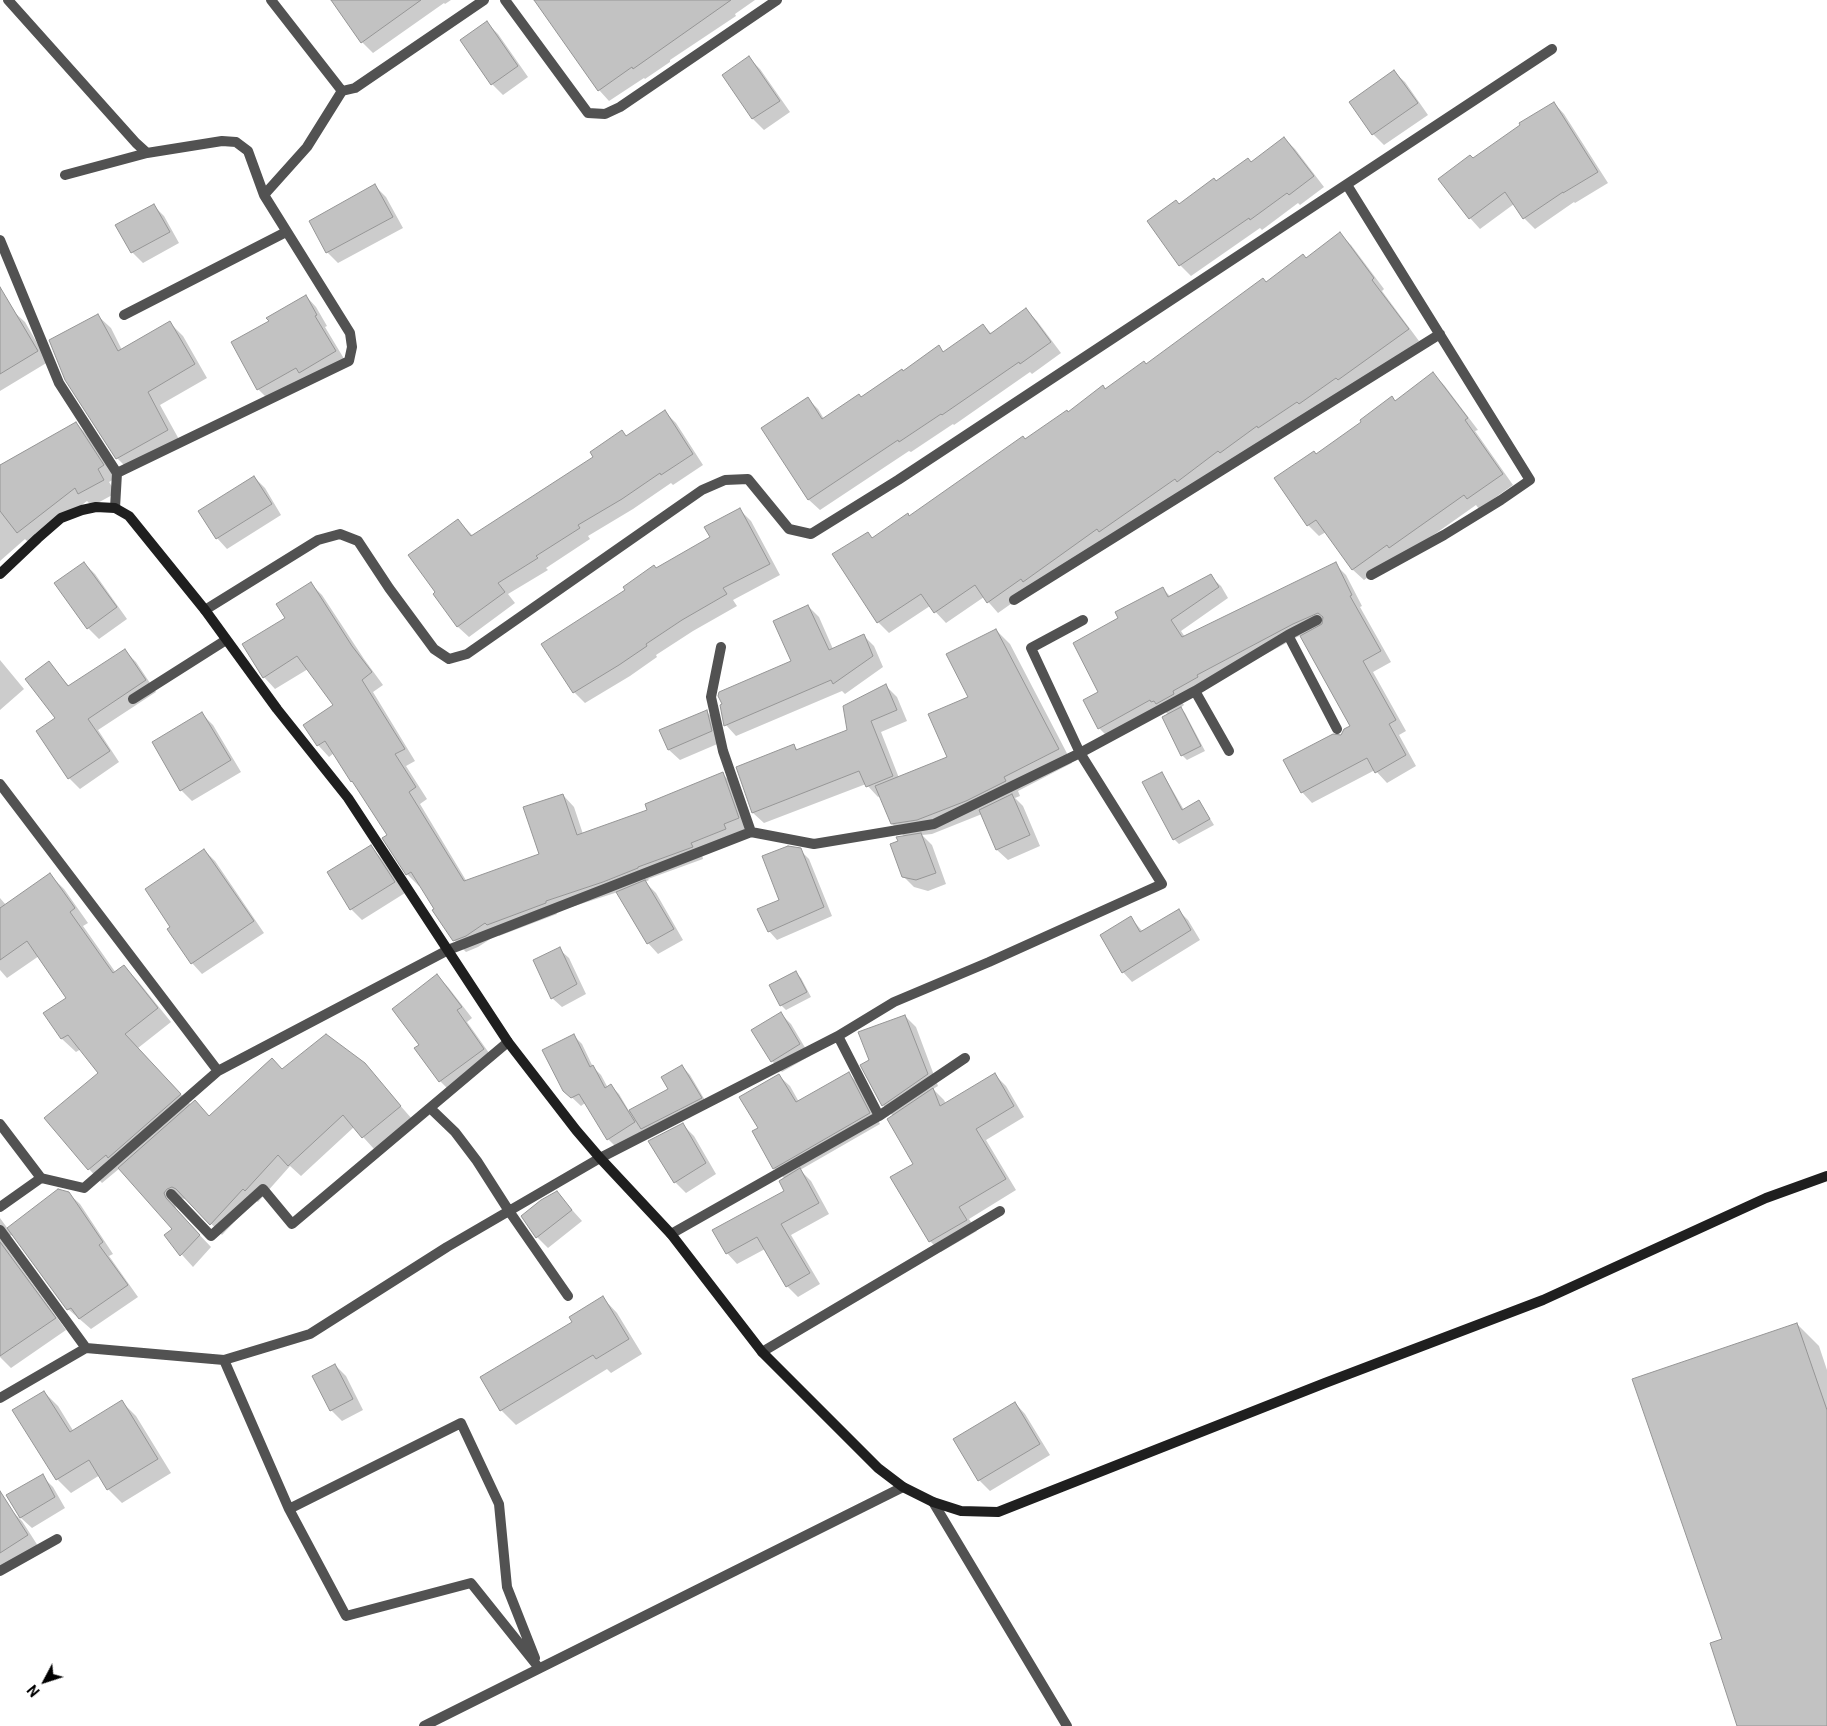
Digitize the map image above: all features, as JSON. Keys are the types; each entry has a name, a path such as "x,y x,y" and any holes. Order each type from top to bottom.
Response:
{"main road":[{"path":"0,574 61,518 89,508 115,508 129,516 205,610 277,709 348,798 508,1042 600,1158 671,1234 762,1352 878,1468 902,1487 933,1502 961,1511 998,1512 1325,1383 1543,1300 1766,1198 1827,1176"}],"street":[{"path":"0,3 7,0 147,153"},
{"path":"271,0 342,91"},
{"path":"264,194 307,147 342,91 355,88 484,0"},
{"path":"505,0 588,112 606,114 620,107 777,0"},
{"path":"205,610 318,540 340,534 358,541 389,588 434,649 449,659 467,654 702,490 724,480 748,479 789,529 811,534 898,480 1552,49"},
{"path":"65,175 147,153 222,142 236,142 248,151 264,194 350,333 352,347 349,361 117,473"},
{"path":"1347,185 1530,480 1444,535 1371,575"},
{"path":"124,315 286,232"},
{"path":"0,240 59,383 117,473 115,508"},
{"path":"1014,600 1440,334"},
{"path":"0,1398 86,1348 224,1360 310,1334 447,1247 600,1158 838,1036 894,1002 990,962 1162,884 1080,752 1032,648 1083,620"},
{"path":"0,1124 41,1178 84,1188 218,1071 448,950 752,832 814,844 934,824 1080,752 1195,691 1288,635 1318,620"},
{"path":"1288,635 1337,729"},
{"path":"133,700 226,640"},
{"path":"721,647 711,697 723,751 752,832"},
{"path":"1195,691 1229,750"},
{"path":"0,784 218,1071"},
{"path":"838,1036 879,1116"},
{"path":"171,1194 211,1236 263,1189 292,1224 508,1042"},
{"path":"671,1234 879,1116 965,1058"},
{"path":"430,1108 456,1132 477,1160 509,1211 568,1296"},
{"path":"0,1207 41,1178"},
{"path":"762,1352 1000,1211"},
{"path":"0,1230 86,1348"},
{"path":"224,1360 289,1509 346,1616 471,1583 539,1668"},
{"path":"289,1509 461,1423 499,1504 507,1587 539,1668"},
{"path":"424,1726 902,1487"},
{"path":"933,1502 1067,1726"},
{"path":"0,1571 57,1539"}],"building":[{"path":"331,0 421,0 361,43"},
{"path":"534,0 731,0 633,69 632,67 598,91"},
{"path":"487,21 518,66 491,85 460,40"},
{"path":"749,56 780,101 752,119 722,75"},
{"path":"1394,70 1418,103 1372,135 1349,102"},
{"path":"1554,102 1598,172 1563,192 1523,219 1505,192 1469,219 1438,179 1470,155 1473,158 1520,125 1519,123"},
{"path":"1284,137 1314,176 1289,195 1287,193 1250,220 1249,218 1179,266 1147,221 1176,200 1179,204 1214,178 1216,181 1248,158 1251,162"},
{"path":"375,184 393,217 326,253 309,221"},
{"path":"154,204 170,232 131,253 115,225"},
{"path":"1340,232 1374,278 1372,280 1409,329 1338,380 1336,378 1299,404 1297,402 1258,428 1257,426 1220,453 1218,451 1177,482 1175,479 1099,532 1097,529 1023,582 1021,579 987,603 975,585 934,613 921,594 877,623 832,554 868,532 872,538 908,513 909,516 1023,436 1025,439 1067,410 1068,412 1103,385 1105,389 1144,361 1146,364 1263,278 1266,282 1303,254 1306,258"},
{"path":"0,287 38,351 0,374"},
{"path":"306,295 317,315 315,316 336,351 299,373 296,368 257,390 231,342 269,321 266,318"},
{"path":"1026,308 1051,342 942,415 899,442 898,440 808,500 761,428 808,397 822,419 859,394 861,397 902,369 903,371 939,345 943,352 983,324 990,334"},
{"path":"98,314 118,351 170,321 195,364 148,392 168,430 116,459 65,380 49,340"},
{"path":"1433,372 1468,418 1465,420 1503,474 1467,499 1464,495 1389,548 1387,545 1352,570 1316,520 1307,526 1274,478 1314,451 1316,454 1361,422 1360,420 1392,396 1395,401"},
{"path":"665,410 693,454 578,525 580,528 536,556 538,558 498,583 505,592 457,627 433,594 435,592 408,555 458,519 471,536 593,457 590,452 622,430 626,436"},
{"path":"76,422 104,465 98,469 104,480 78,494 75,488 17,533 0,511 0,465"},
{"path":"254,476 272,504 216,539 198,511"},
{"path":"740,508 770,564 723,588 727,594 682,620 619,665 573,693 541,644 625,590 623,587 654,565 656,568 710,537 704,527"},
{"path":"84,562 117,607 87,629 54,583"},
{"path":"1336,562 1352,595 1350,596 1381,651 1363,661 1396,720 1389,724 1406,755 1375,773 1367,758 1301,793 1283,760 1333,734 1341,735 1344,729 1350,726 1300,636 1322,624 1323,617 1318,613 1293,624 1197,675 1198,677 1173,691 1174,694 1156,704 1150,700 1098,729 1083,700 1098,692 1073,643 1118,618 1115,612 1163,587 1168,597 1211,574 1219,587 1171,620 1182,637"},
{"path":"311,582 352,646 372,672 362,680 405,749 395,754 416,787 409,792 464,881 539,854 523,807 563,794 577,835 647,810 645,804 723,772 739,818 724,824 726,829 691,843 693,847 603,882 546,901 546,903 487,925 485,923 466,936 453,941 432,910 434,909 411,872 406,875 382,838 387,835 325,741 317,746 303,725 333,705 297,656 263,678 242,644 285,618 276,604"},
{"path":"808,605 829,650 864,634 873,656 833,684 831,680 724,726 720,705 722,704 718,696 719,692 791,661 773,621"},
{"path":"996,629 1059,749 1004,777 1006,781 966,801 917,820 891,824 875,786 947,757 928,714 968,697 946,654"},
{"path":"125,649 146,680 88,719 110,751 68,779 36,731 55,718 25,679 49,661 68,686"},
{"path":"886,684 897,710 871,721 893,776 866,787 859,771 752,813 736,767 794,744 796,750 847,730 843,706"},
{"path":"1181,707 1201,746 1181,756 1162,717"},
{"path":"707,710 712,731 668,750 659,730"},
{"path":"202,712 231,760 180,791 152,742"},
{"path":"1162,772 1182,810 1199,800 1210,819 1173,840 1142,782"},
{"path":"1012,794 1030,835 996,850 979,810"},
{"path":"921,833 936,873 916,880 902,877 890,844 898,841 896,837"},
{"path":"371,845 395,882 350,910 327,872"},
{"path":"788,846 801,848 824,907 768,932 757,909 779,900 762,856"},
{"path":"204,849 254,921 191,964 167,929 170,927 145,889"},
{"path":"50,873 75,908 70,912 113,973 124,965 158,1008 125,1034 181,1094 108,1158 106,1155 88,1170 44,1118 98,1073 68,1035 61,1039 43,1013 66,998 27,941 0,960 0,908"},
{"path":"645,880 674,929 647,944 616,892"},
{"path":"1179,909 1191,930 1122,973 1100,935 1131,916 1140,932"},
{"path":"560,947 577,984 551,999 533,960"},
{"path":"796,971 807,992 780,1006 769,985"},
{"path":"437,974 462,1007 457,1010 484,1049 439,1082 414,1048 419,1045 392,1009"},
{"path":"781,1012 800,1044 771,1062 751,1030"},
{"path":"905,1015 928,1074 882,1106 860,1065 869,1060 858,1032"},
{"path":"326,1034 365,1063 401,1106 362,1138 343,1115 288,1166 278,1155 210,1225 176,1189 172,1187 167,1189 164,1193 166,1198 200,1235 180,1256 164,1235 172,1229 118,1168 195,1100 209,1116 272,1058 282,1069"},
{"path":"574,1034 590,1067 593,1065 605,1088 611,1084 635,1122 607,1140 579,1094 571,1098 563,1091 542,1050"},
{"path":"682,1065 702,1098 641,1129 629,1110 668,1089 661,1077"},
{"path":"849,1072 870,1113 773,1169 752,1131 758,1128 739,1097 779,1074 796,1102"},
{"path":"995,1073 1014,1106 976,1129 1006,1179 959,1207 967,1220 929,1242 890,1177 913,1164 887,1119 933,1088 940,1106"},
{"path":"683,1123 706,1163 674,1183 648,1141"},
{"path":"800,1168 819,1203 781,1224 810,1273 786,1287 757,1237 726,1254 712,1230 784,1191 779,1181"},
{"path":"58,1189 69,1192 103,1242 99,1245 128,1285 79,1319 71,1308 67,1310 7,1228"},
{"path":"557,1191 572,1210 536,1238 521,1216 541,1200"},
{"path":"0,1242 56,1318 0,1356"},
{"path":"603,1296 629,1339 596,1359 593,1355 500,1411 480,1377 572,1322 569,1317"},
{"path":"1797,1323 1827,1410 1827,1726 1737,1726 1710,1643 1722,1639 1632,1379"},
{"path":"335,1364 353,1399 330,1411 312,1376"},
{"path":"44,1391 70,1432 122,1400 158,1459 107,1490 89,1460 56,1480 12,1410"},
{"path":"1015,1402 1040,1444 978,1481 953,1439"},
{"path":"43,1474 55,1497 20,1518 6,1495"},
{"path":"0,1491 28,1535 0,1553"}]}
